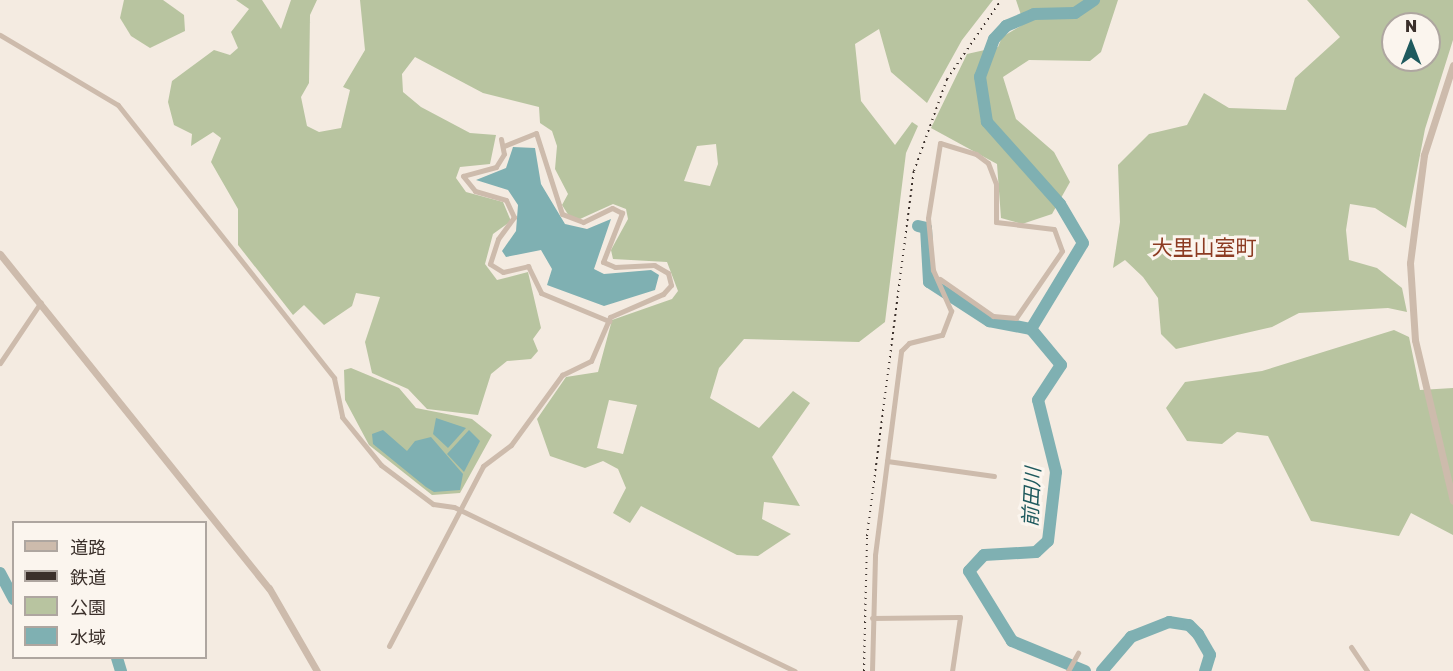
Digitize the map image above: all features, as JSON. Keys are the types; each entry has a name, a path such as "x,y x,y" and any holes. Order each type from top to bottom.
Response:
{"street":[{"path":"0,35 118,105 334,378 339,411 363,448 433,504 461,510 795,671"},
{"path":"1453,65 1424,155 1410,263 1414,340 1453,501"},
{"path":"389,646 483,466 511,446 562,375 591,361 609,321 663,294 671,285 668,273 654,265 609,267 603,256 622,213 612,208 583,222 568,220 548,182 536,133 504,146"},
{"path":"501,139 504,146 496,166 463,176 475,191 506,200 514,217 498,239 490,264 503,272 528,266 541,293 609,321"},
{"path":"872,671 872,618 887,461 903,347 942,335 951,311 933,270 928,207 940,143 976,154 988,164 996,183 994,221 1054,229 1062,251 1016,318 993,316 939,283"},
{"path":"0,254 42,301 269,588 317,671"},
{"path":"0,363 42,301"},
{"path":"887,461 994,476"},
{"path":"872,618 960,617 952,671"},
{"path":"1351,647 1367,671"},
{"path":"1068,671 1076,655"}],"green space":[{"path":"124,0 163,0 184,15 185,31 150,48 131,36 120,18"},
{"path":"236,0 262,0 281,29 291,0 317,0 310,15 309,83 301,97 307,126 319,132 341,128 350,90 343,87 365,50 360,0 993,0 962,40 927,103 891,72 879,29 855,44 861,101 895,145 912,122 918,126 906,153 885,322 859,342 744,339 719,368 710,398 759,428 793,391 810,403 772,457 800,506 764,502 762,519 791,534 758,556 737,555 641,506 630,523 613,513 626,488 618,469 603,461 585,468 550,456 537,419 566,377 598,372 612,320 672,299 678,291 667,262 613,259 611,250 628,219 626,209 613,204 580,219 569,216 562,205 568,194 555,169 557,146 552,131 540,123 539,107 483,93 415,57 402,74 403,92 421,107 470,133 496,135 490,164 460,167 456,178 466,192 503,202 511,221 493,234 485,264 497,280 528,272 541,328 533,339 538,351 531,359 507,361 491,374 478,415 427,409 408,389 372,373 365,342 380,297 356,293 352,306 324,325 304,305 293,315 238,245 238,209 211,162 221,138 213,132 191,146 192,134 174,125 168,102 172,81 214,50 230,55 238,48 231,32 249,9","holes":["716,144 718,164 710,186 684,181 697,146","609,400 637,405 623,454 597,448"]},
{"path":"1016,0 1118,0 1101,52 1090,61 1029,60 1003,77 1016,119 1054,152 1070,182 1052,214 1022,224 1001,218 997,164 931,128 967,54 998,47 1002,37 1024,24"},
{"path":"1307,0 1453,0 1453,40 1425,129 1406,228 1375,208 1350,204 1346,230 1349,260 1377,268 1402,288 1407,312 1388,308 1299,313 1272,327 1176,349 1161,334 1158,298 1143,277 1125,260 1113,268 1120,222 1118,165 1149,134 1187,125 1204,93 1229,108 1286,110 1295,78 1340,37"},
{"path":"1394,330 1409,337 1420,390 1453,388 1453,535 1411,513 1399,536 1311,521 1268,436 1237,432 1222,444 1187,441 1166,408 1185,382 1262,371"},
{"path":"351,368 399,388 416,408 472,419 492,435 460,493 432,495 369,445 345,400 344,370"}],"water":[{"path":"513,147 535,148 541,184 565,224 587,229 611,219 594,269 604,274 651,270 659,275 655,290 604,306 547,285 552,269 541,250 506,257 502,251 516,231 518,205 508,190 476,180 506,168"},
{"path":"436,418 466,428 448,448 433,434"},
{"path":"383,430 407,451 415,441 431,437 463,474 460,490 434,492 426,487 373,444 372,434"},
{"path":"469,430 480,441 464,472 447,454"}],"waterway":[{"name":"前田川","path":"1085,671 1012,641 969,571 984,555 1036,552 1048,541 1056,472 1038,400 1061,365 1031,329 1083,243 1060,204 987,122 980,77 994,39 1006,26 1034,14 1075,13 1094,0"},
{"name":"前田川","path":"918,226 926,228 929,282 989,321 1031,329"},
{"path":"0,573 12,595"},
{"name":"前田川","path":"1102,671 1131,637 1169,622 1189,625 1198,634 1210,655 1205,671"},
{"path":"117,659 121,671"}],"railway":[{"path":"864,671 867,536 914,171 947,79 1001,0"}],"district":[{"name":"大里山室町","path":"1204,247"}]}
